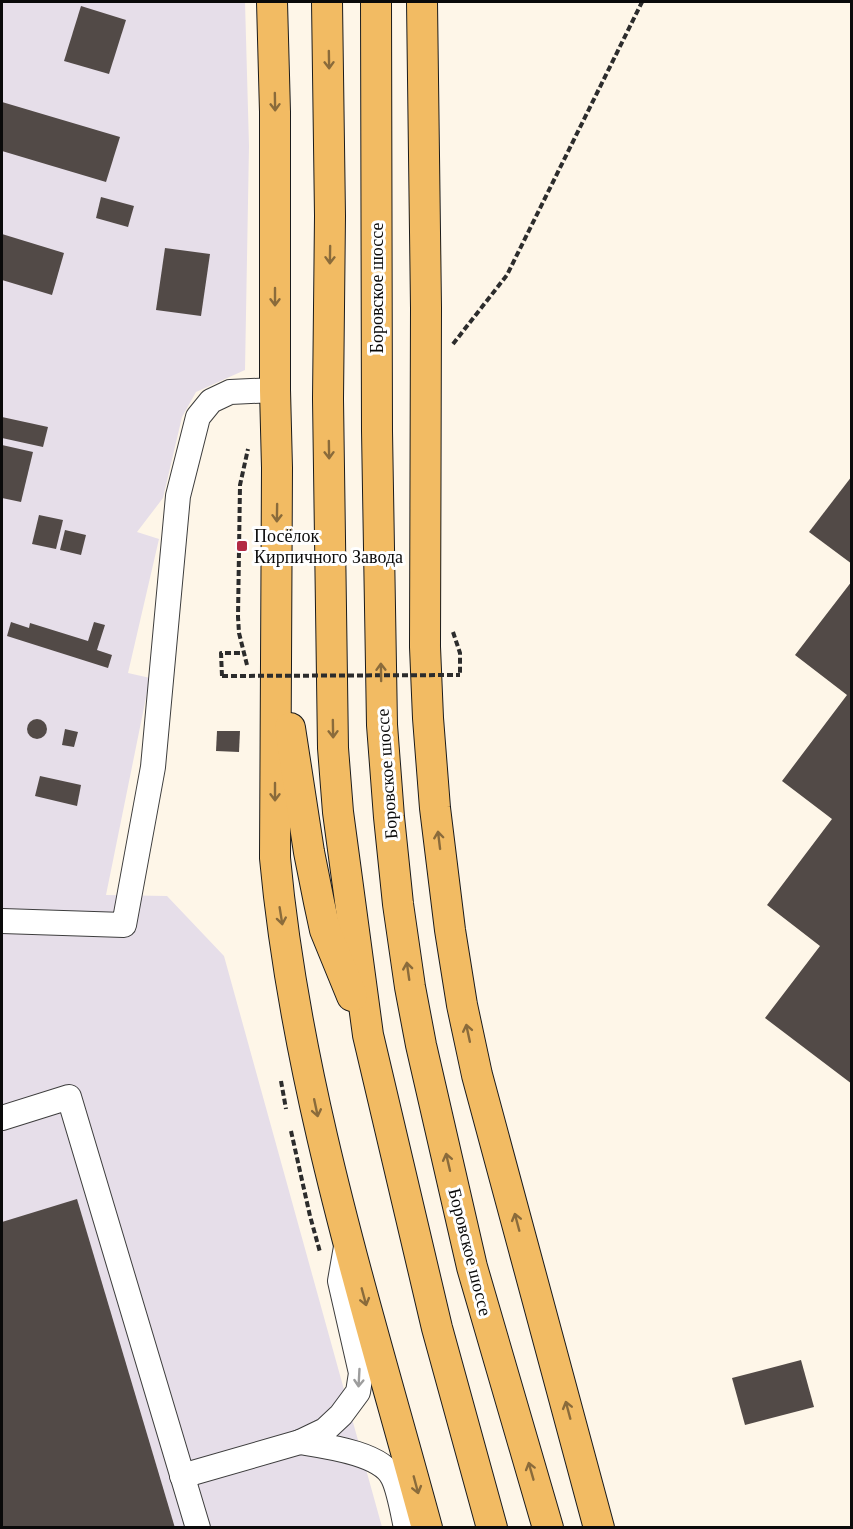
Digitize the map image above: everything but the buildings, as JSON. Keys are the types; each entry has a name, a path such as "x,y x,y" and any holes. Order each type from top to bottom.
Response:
{"main road":[{"path":"272,2 275,112 277,468 275,858 280,907 302,1043 319,1123 348,1239 427,1527"},
{"path":"327,2 330,216 328,399 333,748 338,812 368,1035 437,1328 492,1527"},
{"name":"Боровское шоссе","path":"376,2 377,431 382,724 388,817 410,987 421,1045 472,1267 548,1527"},
{"path":"422,2 426,308 425,647 435,808 450,930 462,1005 477,1075 597,1521"},
{"path":"276,636 309,852 319,902 329,939 368,1035"}],"lane":[{"path":"2,921 124,925 153,767 178,496 198,417 211,401 230,392 275,390"},
{"path":"2,1118 69,1097 198,1527"},
{"path":"182,1476 300,1442 325,1430 341,1415 358,1392 361,1373 340,1281 348,1239"},
{"path":"300,1442 359,1454 377,1461 393,1476 406,1527"}],"path":[{"path":"451,347 507,275 642,2"},
{"path":"249,445 240,485 238,617 249,685"},
{"path":"245,653 221,653 222,676 460,675 459,653"}],"shaded area":[{"path":"2,2 245,2 249,146 245,370 196,392 182,417 163,498 137,532 159,539 128,673 150,678 106,895 167,896 224,956 382,1527 2,1528"}],"place":[{"name":"Посёлок Кирпичного Завода","path":"242,546"}]}
